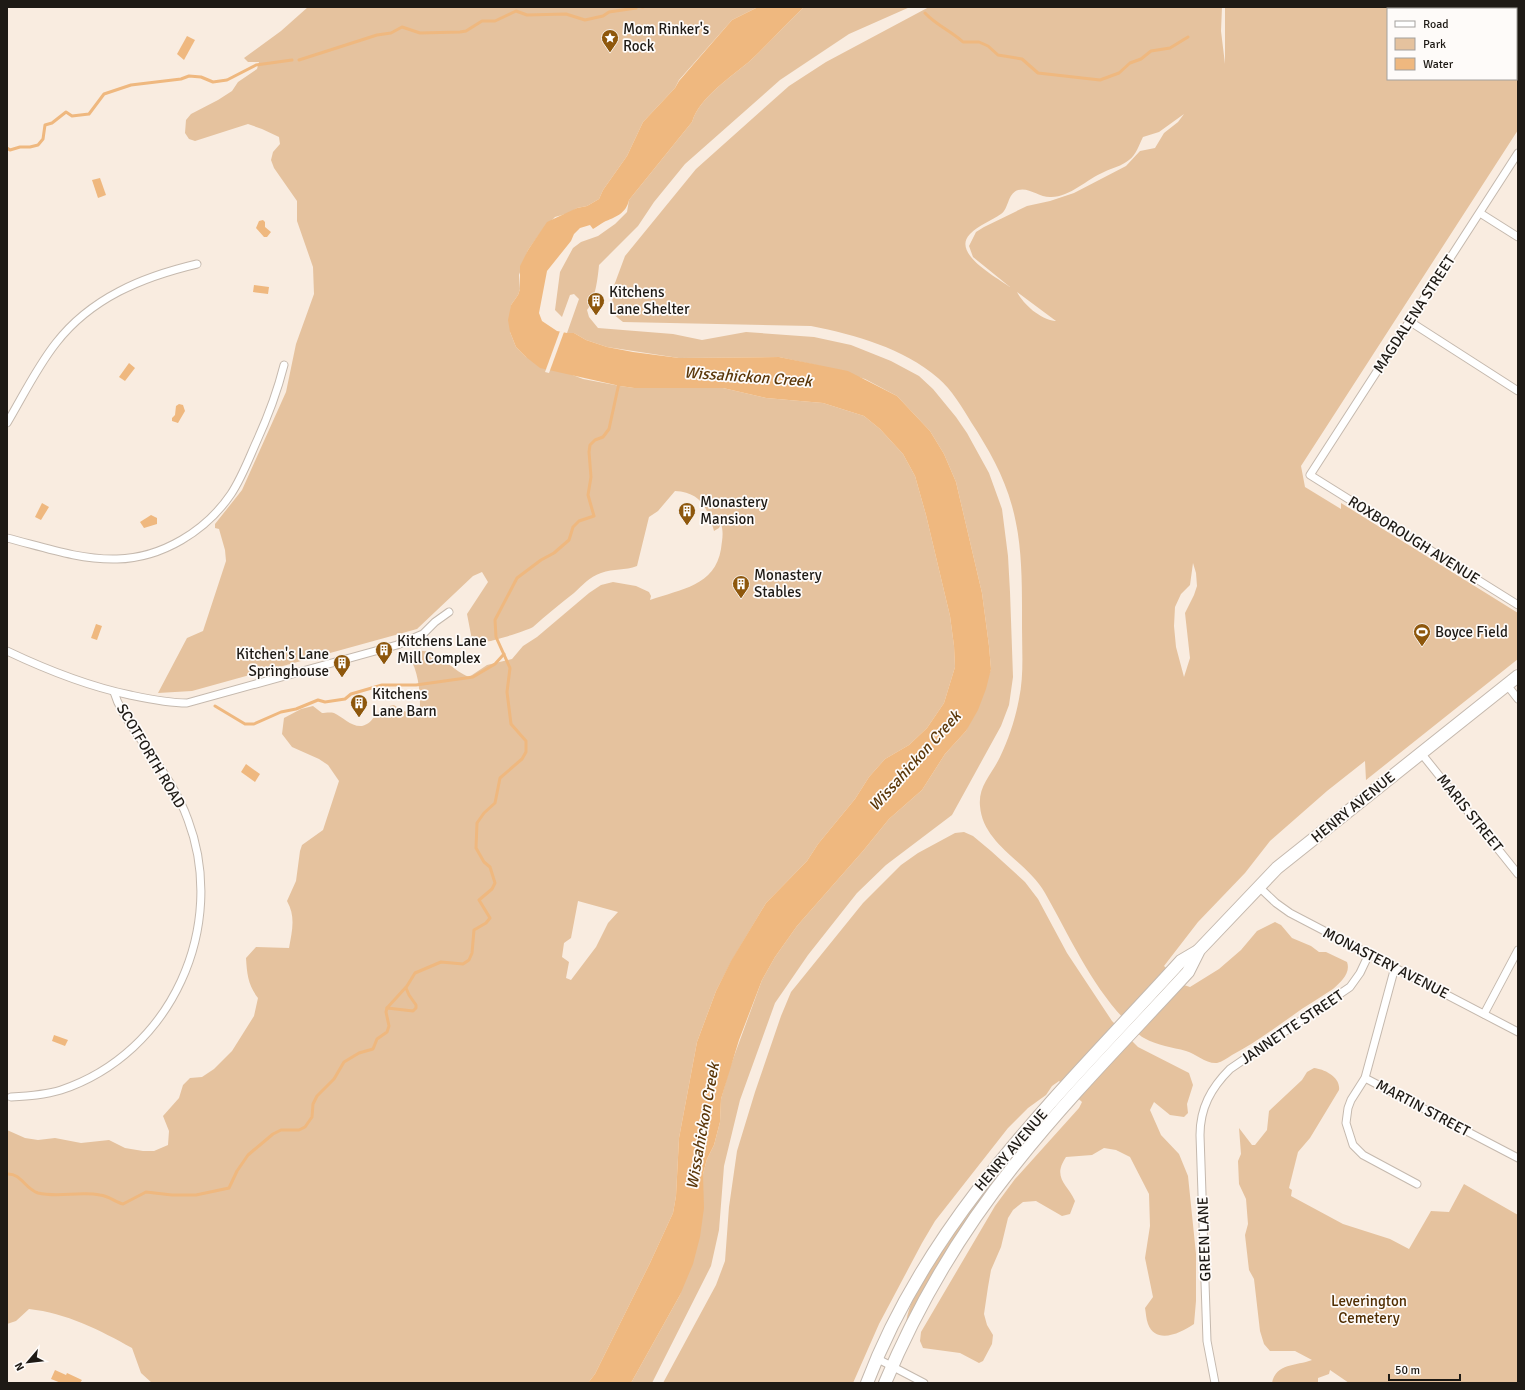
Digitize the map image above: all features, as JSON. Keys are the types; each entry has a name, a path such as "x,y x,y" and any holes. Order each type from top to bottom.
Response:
{"main road":[{"name":"HENRY AVENUE","path":"885,1383 924,1299 961,1238 1061,1101 1181,961 1199,950 1258,886 1285,862 1518,676"},
{"name":"HENRY AVENUE","path":"867,1383 911,1291 946,1233 991,1171 1188,972 1199,950"}],"street":[{"name":"MAGDALENA STREET","path":"1310,475 1518,153"},
{"path":"1480,213 1518,237"},
{"path":"7,423 55,344 69,328 91,308 104,299 139,282 197,264"},
{"path":"1409,321 1518,391"},
{"path":"7,538 77,556 118,560 150,554 187,537 211,518 235,488 272,407 284,365"},
{"name":"ROXBOROUGH AVENUE","path":"1310,475 1518,605"},
{"path":"7,651 59,675 114,692 168,702 195,701 397,645 423,634 435,622 449,612"},
{"path":"1507,685 1518,699"},
{"name":"SCOTFORTH ROAD","path":"11,1097 47,1093 74,1085 102,1071 126,1053 147,1033 169,1004 184,978 198,933 201,914 201,877 197,846 188,820 173,787 122,711 114,692"},
{"name":"MARIS STREET","path":"1421,753 1518,874"},
{"name":"MONASTERY AVENUE","path":"1258,886 1281,907 1518,1032"},
{"path":"1484,1014 1518,950"},
{"name":"JANNETTE STREET","path":"1209,1095 1230,1069 1350,987 1360,973 1369,954"},
{"name":"MARTIN STREET","path":"1395,967 1365,1078 1518,1158"},
{"path":"1365,1078 1348,1108 1346,1123 1350,1138 1363,1155 1417,1184"},
{"name":"GREEN LANE","path":"1209,1095 1201,1117 1200,1135 1207,1341 1215,1383"},
{"path":"878,1359 924,1383"}],"green space":[{"path":"308,7 758,7 732,20 679,80 675,88 643,122 627,156 603,190 599,199 587,206 577,208 569,213 555,217 543,229 528,250 519,275 520,289 511,305 510,332 516,347 526,357 583,379 634,388 723,388 766,398 823,403 864,416 880,429 903,454 915,476 926,515 950,616 955,667 944,703 927,728 909,745 885,759 869,777 855,799 818,844 807,861 766,903 731,962 716,991 697,1042 679,1138 676,1196 673,1213 595,1374 588,1383 152,1383 141,1373 132,1348 82,1323 56,1314 29,1309 16,1321 7,1324 7,1130 25,1138 38,1140 55,1138 81,1143 109,1140 125,1148 143,1151 154,1151 168,1145 169,1131 163,1116 179,1098 183,1085 190,1078 202,1077 214,1069 232,1051 254,1016 258,998 252,989 249,979 246,958 256,947 289,948 292,930 292,913 287,901 296,881 300,851 302,845 323,830 339,781 328,765 319,759 292,747 282,734 284,718 301,709 313,706 322,713 334,713 358,726 367,724 382,709 394,705 401,710 413,714 420,706 420,700 416,674 409,656 411,651 428,652 435,655 469,677 487,665 512,659 523,646 537,637 589,593 601,585 613,582 636,586 649,592 651,596 650,600 685,589 704,578 712,571 721,549 723,533 721,524 719,528 714,531 706,509 702,503 691,495 684,492 675,491 658,511 649,517 637,566 606,571 593,577 533,627 525,631 491,641 472,640 467,614 488,582 482,572 473,576 417,629 192,691 158,693 187,638 203,631 226,561 225,550 219,529 215,528 215,524 242,490 286,392 296,344 314,294 313,267 297,221 297,201 274,168 271,160 273,152 280,144 279,137 248,124 195,141 189,139 185,133 186,120 191,114 232,91 238,82 257,69 259,62 248,62 244,58 281,31","holes":["578,901 618,912 608,923 596,947 571,980 566,978 569,962 562,957 564,943 571,938"]},
{"path":"804,7 910,7 849,34 780,80 685,164 654,202 638,226 599,265 594,295 587,310 589,317 598,328 673,334 702,340 746,332 814,337 851,345 891,361 919,376 933,389 967,433 989,473 1002,509 1008,556 1013,677 1009,705 1001,726 952,815 886,865 857,893 808,955 775,1003 740,1100 724,1166 719,1230 711,1266 652,1383 631,1383 680,1295 702,1190 703,1174 707,1159 714,1145 720,1122 721,1099 729,1070 762,980 775,957 797,926 889,819 922,790 945,754 966,731 991,669 982,593 956,482 944,454 930,431 897,396 865,379 820,366 779,357 679,358 607,347 586,340 574,333 567,333 579,299 574,294 570,295 562,317 555,310 560,272 573,248 581,242 598,236 615,224 627,212 629,200 692,122 696,113 709,95 752,59"},
{"path":"929,7 1222,7 1221,31 1225,64 1225,7 1518,7 1518,130 1301,466 1305,487 1341,509 1341,503 1518,613 1518,659 1366,780 1365,761 1327,791 1270,841 1245,873 1198,922 1164,966 1184,985 1190,987 1219,969 1241,950 1257,931 1275,922 1281,925 1292,938 1311,946 1319,952 1326,952 1347,962 1348,970 1346,974 1333,989 1255,1042 1224,1060 1217,1063 1209,1062 1190,1052 1154,1043 1142,1037 1103,994 1082,961 1045,893 1037,882 997,842 989,832 983,820 980,806 981,792 1006,743 1016,714 1021,690 1022,597 1020,551 1016,521 1005,484 995,462 952,393 938,378 910,358 862,338 811,326 623,322 613,314 612,291 625,256 696,169 789,86 826,62","holes":["1184,114 1178,122 1164,133 1155,148 1140,151 1126,166 1074,193 1050,201 1027,206 976,232 969,246 973,257 1010,287 986,271 978,264 966,249 966,241 970,234 977,228 1004,212 1014,192 1022,189 1050,197 1064,194 1078,188 1098,175 1126,162 1135,153 1143,137 1159,132","1017,292 1056,321 1049,320 1033,311","1193,563 1196,573 1197,586 1185,613 1190,658 1184,677 1176,647 1174,626 1175,607 1181,594 1190,585"]},
{"path":"964,832 973,836 1025,882 1038,899 1067,953 1112,1021 1138,1047 1189,1073 1193,1085 1187,1104 1188,1113 1184,1117 1170,1115 1154,1102 1150,1110 1161,1135 1179,1154 1188,1176 1196,1254 1196,1301 1194,1324 1182,1331 1163,1336 1152,1330 1148,1324 1145,1308 1153,1297 1145,1258 1150,1226 1149,1194 1130,1157 1116,1150 1104,1148 1092,1155 1066,1157 1062,1164 1060,1170 1062,1180 1075,1201 1070,1214 1062,1216 1036,1201 1023,1202 1013,1210 1008,1218 1001,1247 991,1270 988,1287 984,1314 987,1325 993,1335 992,1344 983,1361 979,1363 960,1353 923,1348 920,1341 921,1332 995,1206 1015,1179 1079,1108 1082,1102 1059,1081 1052,1086 1046,1095 1028,1108 1008,1128 935,1221 879,1324 853,1383 663,1383 716,1285 725,1261 729,1207 737,1151 755,1092 781,1016 791,992 863,903 901,865 918,853 955,833"},
{"name":"Leverington Cemetery","path":"1314,1068 1331,1074 1339,1085 1339,1090 1310,1138 1298,1152 1289,1188 1292,1190 1291,1196 1343,1224 1390,1239 1409,1249 1431,1211 1449,1212 1464,1184 1518,1215 1518,1383 1349,1383 1330,1370 1329,1374 1318,1378 1318,1383 1272,1383 1274,1377 1282,1369 1312,1360 1295,1351 1270,1351 1264,1344 1260,1331 1254,1279 1249,1270 1245,1235 1248,1224 1246,1199 1239,1184 1238,1161 1241,1154 1239,1128 1252,1145 1255,1145 1267,1130 1269,1111 1302,1080 1307,1072"},
{"path":"1010,1158 1012,1160 906,1322 912,1302 934,1259 965,1215"}],"water":[{"name":"Wissahickon Creek","path":"758,7 804,7 752,59 709,95 696,113 692,122 629,200 628,205 623,212 593,229 590,225 580,228 574,234 571,241 547,271 539,313 542,321 557,331 574,333 586,340 607,347 679,358 779,357 848,371 897,396 930,431 944,454 956,482 982,593 991,669 986,689 978,710 966,731 945,754 922,790 889,819 797,926 775,957 762,980 739,1040 721,1099 720,1122 714,1145 707,1159 703,1174 704,1208 700,1237 693,1264 680,1295 631,1383 588,1383 595,1374 673,1213 676,1196 679,1138 697,1042 716,991 731,961 766,903 807,861 818,844 855,799 869,777 885,759 909,745 927,728 944,703 955,667 950,616 926,515 915,476 903,454 880,429 864,416 823,403 766,398 723,388 634,388 540,368 516,347 510,332 508,320 511,305 520,289 520,266 528,250 547,222 577,208 587,206 599,199 603,190 627,156 643,122 675,88 679,81 732,20"},
{"path":"187,36 195,40 184,60 177,54"},
{"path":"100,178 106,195 98,198 92,180"},
{"path":"263,220 265,222 265,227 271,232 267,237 264,237 256,228 259,221"},
{"path":"254,285 269,287 268,294 253,292"},
{"path":"129,363 135,368 125,381 119,377"},
{"path":"179,404 183,405 185,411 178,423 172,421 172,418 175,415 176,406"},
{"path":"42,503 49,507 41,520 35,517"},
{"path":"151,515 157,518 157,524 144,528 140,522"},
{"path":"96,624 102,626 97,640 91,638"},
{"path":"246,764 260,774 255,782 241,772"},
{"path":"54,1035 68,1040 65,1046 52,1041"},
{"path":"55,1370 66,1375 67,1373 82,1380 80,1383 61,1383 51,1379"}],"pier":[{"path":"560,331 564,332 549,373 545,372"}],"waterway":[{"path":"299,60 377,35 391,33 402,27 420,33 460,32 466,31 482,21 495,21 516,11 527,15 566,14 585,20 603,16 609,12 636,8"},
{"path":"925,13 963,42 979,42 988,46 998,55 1022,59 1038,73 1100,80 1119,73 1130,63 1141,59 1151,51 1170,48 1188,37"},
{"path":"7,148 10,150 38,145 43,139 45,125 52,123 66,112 72,116 89,114 104,94 131,85 181,79 189,76 201,77 213,82 227,80 256,65 292,60"},
{"path":"7,1174 16,1176 38,1193 53,1195 92,1194 103,1196 123,1204 146,1192 172,1195 196,1195 229,1188 237,1171 248,1155 273,1134 281,1130 299,1130 305,1127 312,1117 313,1104 317,1096 334,1079 344,1062 359,1053 373,1049 377,1039 387,1032 389,1026 386,1012 387,1008 407,986 415,973 441,962 463,964 469,960 472,953 474,930 486,923 490,918 479,900 492,889 495,883 490,867 484,862 476,848 477,823 484,813 495,803 500,778 522,759 526,752 526,741 511,724 507,692 510,668 496,637 495,620 517,578 541,560 554,553 569,540 573,527 579,521 594,516 588,495 591,477 589,452 590,445 595,440 603,437 609,429 619,383"},
{"path":"215,706 245,724 254,724 281,712 296,709 318,700 325,702 345,699 351,694 382,685 416,685 473,677 495,664 504,654"},
{"path":"387,1008 413,1011 416,1008 416,1005 406,988"}],"place":[{"name":"Mom Rinker's Rock","path":"610,53"},
{"name":"Kitchens Lane Shelter","path":"596,316"},
{"name":"Monastery Mansion","path":"687,526"},
{"name":"Monastery Stables","path":"741,599"},
{"name":"Boyce Field","path":"1422,647"},
{"name":"Kitchens Lane Mill Complex","path":"384,665"},
{"name":"Kitchen's Lane Springhouse","path":"342,678"},
{"name":"Kitchens Lane Barn","path":"359,718"}]}
